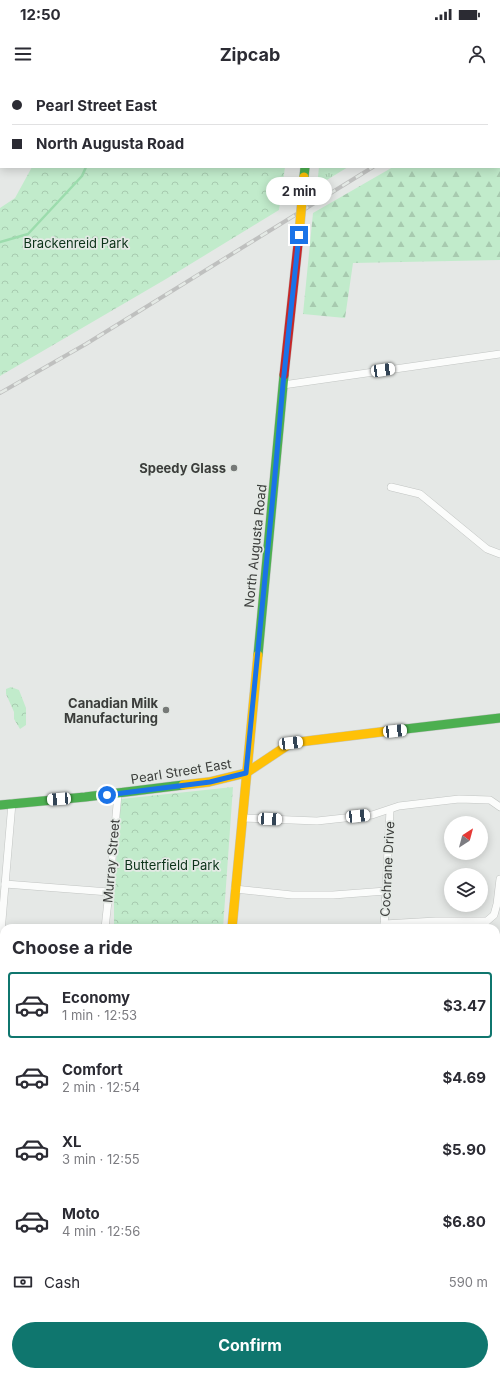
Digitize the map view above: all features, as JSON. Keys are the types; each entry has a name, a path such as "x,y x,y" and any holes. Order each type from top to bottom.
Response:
{"main road":[{"name":"North Augusta Road","path":"232,924 305,168"},
{"name":"Pearl Street East","path":"0,805 118,794 210,782 246,773 291,743 500,718"}],"street":[{"path":"283,384 500,354"},
{"path":"391,487 420,494 487,549 500,554"},
{"name":"Murray Street","path":"105,924 118,794"},
{"path":"242,818 317,821 372,815 400,806 459,800 490,800 500,807"},
{"path":"2,924 12,803"},
{"name":"Cochrane Drive","path":"384,924 390,810"},
{"path":"401,924 436,920 487,921 494,915 500,879"},
{"path":"5,884 109,892"},
{"path":"235,889 292,895 333,895 386,891"}],"green space":[{"name":"Brackenreid Park","path":"31,168 285,168 279,210 166,279 0,376 0,208 15,198"},
{"path":"230,168 261,168 261,175"},
{"path":"319,168 346,168 317,186"},
{"path":"391,168 500,168 500,260 353,263 345,318 303,314 313,213"},
{"path":"11,687 19,690 26,708 26,725 20,729 14,719 14,712 6,694 6,689"},
{"name":"Butterfield Park","path":"233,787 223,924 114,924 114,890 121,799"}],"waterway":[{"path":"0,242 28,234 82,176 86,168"}],"railway":[{"path":"0,393 86,344 371,168"}],"traffic: fast":[{"path":"304,177 305,168"},
{"path":"258,655 284,375"},
{"path":"397,730 500,718"},
{"path":"0,805 85,797 183,785"}],"traffic: slow":[{"path":"299,235 304,177"},
{"path":"232,924 258,655"},
{"path":"183,785 209,782 246,773 291,743 397,730"}],"traffic: jam":[{"path":"284,375 299,235"}],"place":[{"name":"Speedy Glass","path":"234,468"},
{"name":"Canadian Milk Manufacturing","path":"166,710"}],"route":[{"path":"107,795 210,782 246,773 283,384 299,235"}]}
